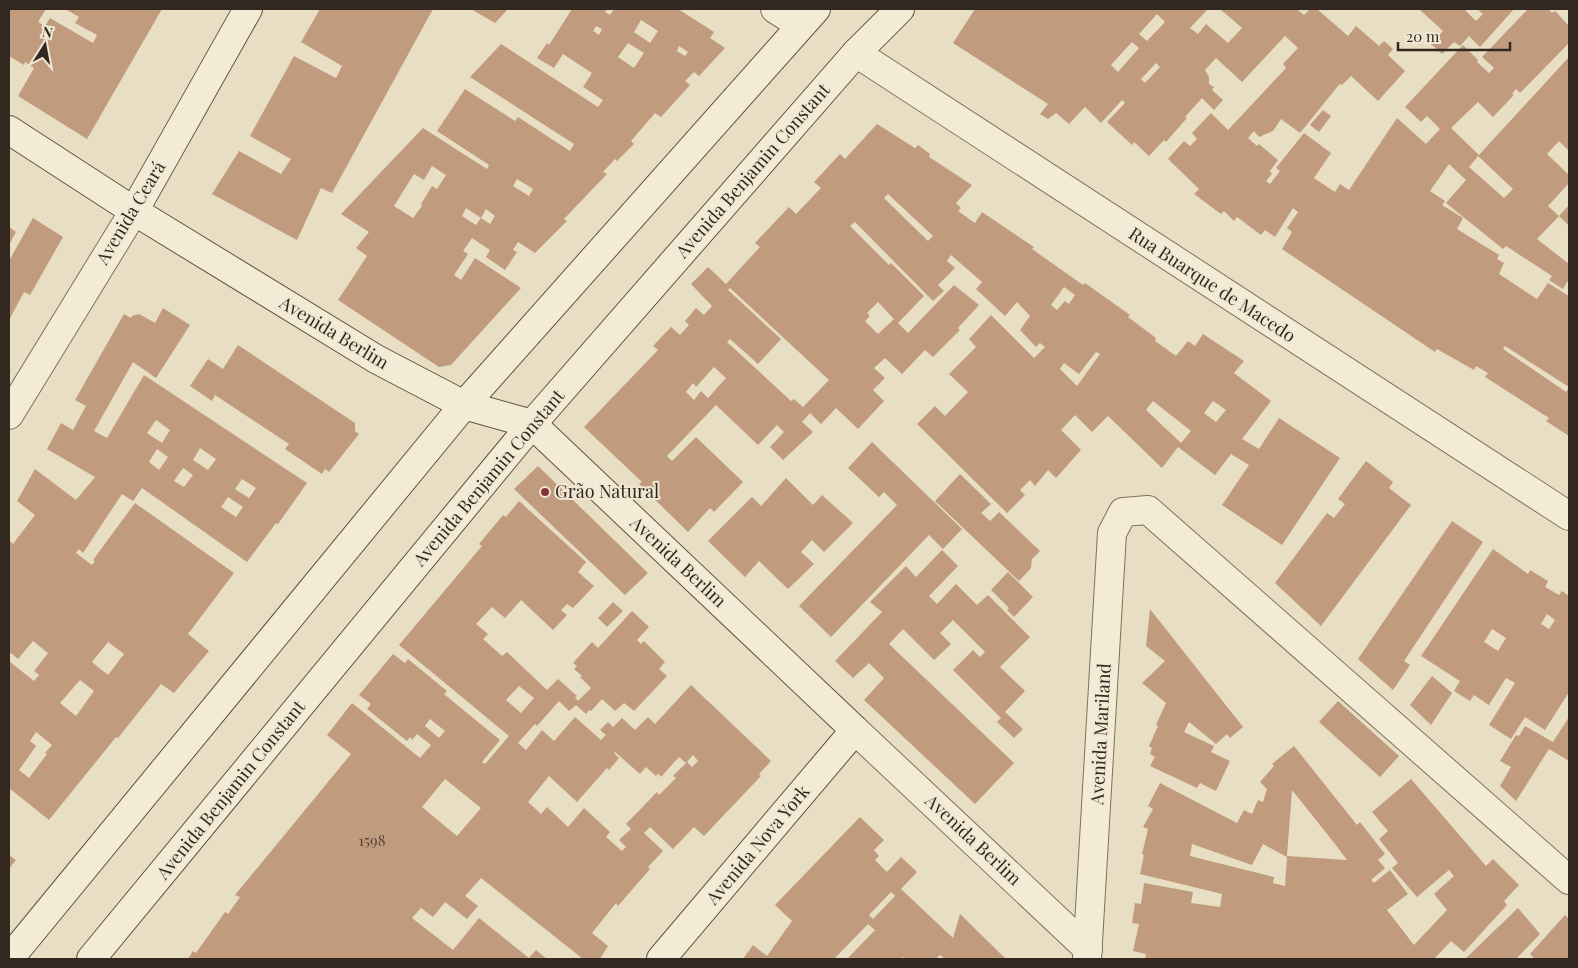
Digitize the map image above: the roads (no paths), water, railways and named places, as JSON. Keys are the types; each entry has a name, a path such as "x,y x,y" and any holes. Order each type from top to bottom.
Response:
{"street":[{"name":"Avenida Ceará","path":"9,415 134,211 248,9"},
{"path":"9,959 464,405 808,17 775,9"},
{"name":"Avenida Benjamin Constant","path":"91,959 532,424 856,53 900,9"},
{"name":"Rua Buarque de Macedo","path":"856,53 1569,516"},
{"name":"Avenida Berlim","path":"9,130 134,211 376,359 464,405 532,424 856,730 1088,954"},
{"name":"Avenida Mariland","path":"1088,954 1112,533 1124,512 1148,510 1569,880"},
{"name":"Avenida Nova York","path":"661,959 856,730"}],"place":[{"name":"Grão Natural","path":"545,492"}]}
